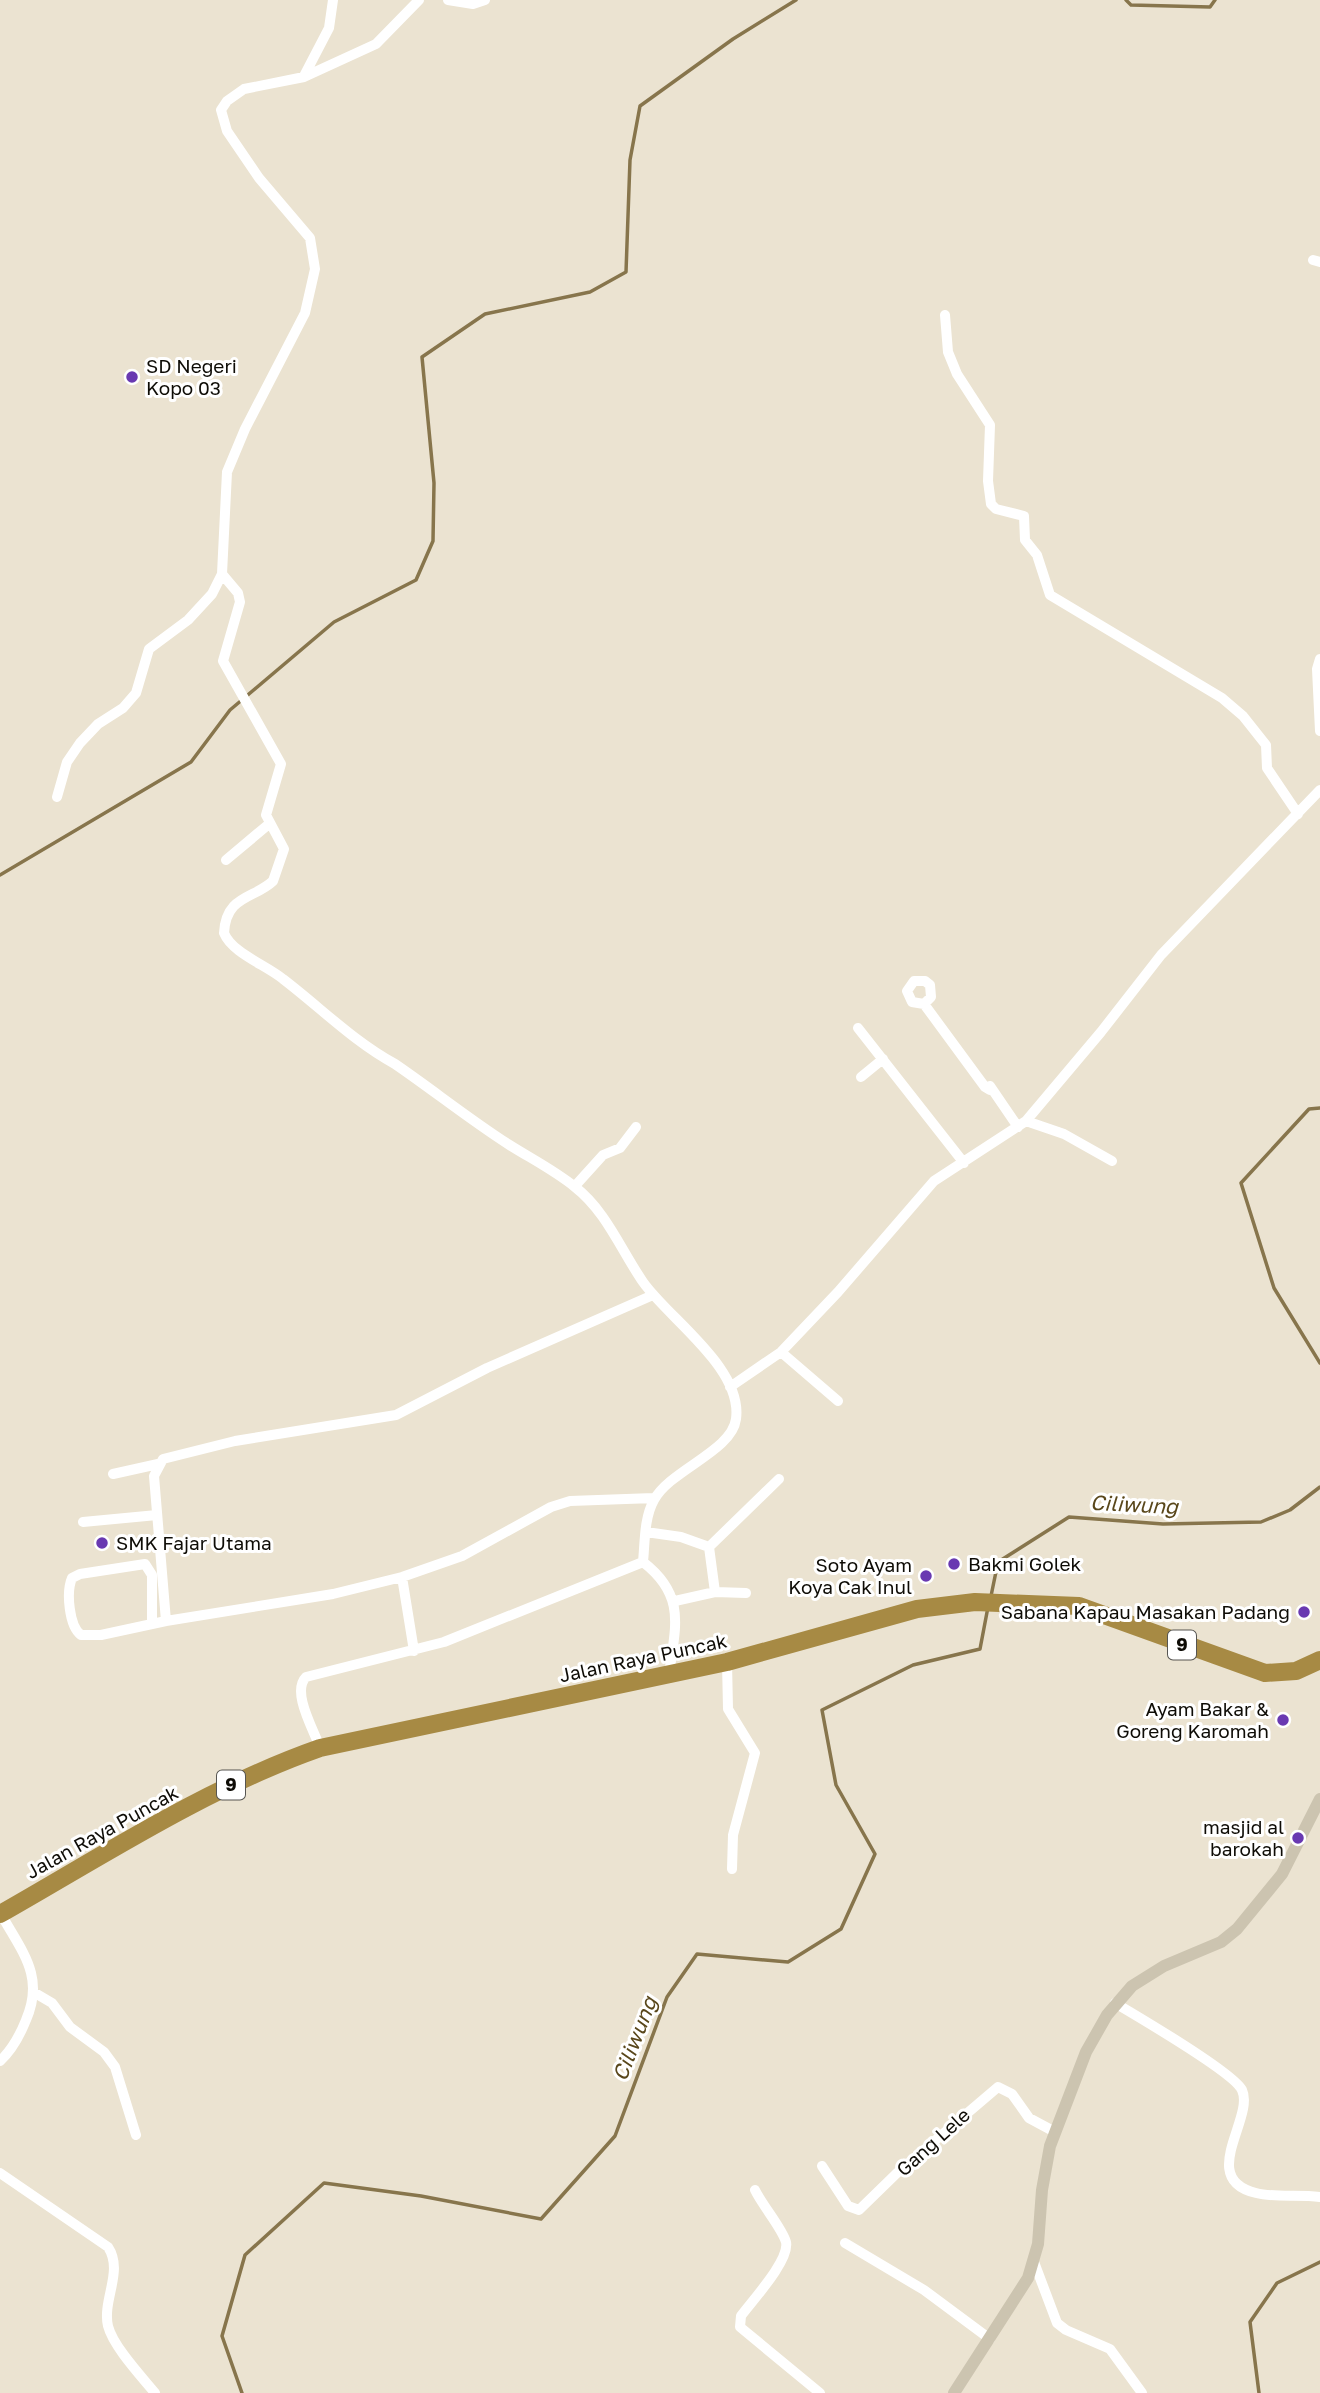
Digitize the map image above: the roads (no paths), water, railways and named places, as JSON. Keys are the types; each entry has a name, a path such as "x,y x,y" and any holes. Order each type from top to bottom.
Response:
{"highway":[{"name":"Jalan Raya Puncak","path":"0,1914 170,1817 258,1771 320,1748 727,1662 917,1609 975,1602 1045,1604 1096,1611 1265,1673 1296,1671 1320,1660"}],"street":[{"path":"304,77 329,29 333,0"},
{"path":"57,797 60,779 73,753 98,724 128,704 136,693 149,649 188,620 215,590 222,574 227,472 249,421 305,313 315,269 310,238 259,178 228,131 221,110 227,101 244,89 304,77 376,44 419,0"},
{"path":"449,0 472,4 485,0"},
{"path":"944,315 948,352 957,374 990,425 988,481 991,504 996,509 1024,516 1027,544 1037,555 1050,595 1187,675 1233,706 1266,745 1267,768 1298,814"},
{"path":"222,574 240,598 239,612 222,656 225,669 257,719 281,764 280,777 267,810 269,824 284,849 276,876 268,886 246,895 231,911 223,929 226,939 282,978 370,1050 396,1064 509,1145 575,1186 599,1213 653,1296 693,1334 730,1387 736,1411 733,1429 721,1443 676,1476 654,1498 646,1532 643,1562"},
{"path":"1320,659 1317,669 1320,731"},
{"path":"730,1387 781,1352 838,1292 924,1191 1022,1124 1101,1032 1161,955 1320,790"},
{"path":"226,860 269,824"},
{"path":"925,1003 990,1090 1022,1124 1064,1134 1112,1161"},
{"path":"859,1028 964,1163"},
{"path":"861,1077 883,1059"},
{"path":"575,1186 603,1155 620,1148 636,1127"},
{"path":"113,1474 235,1441 404,1412 499,1362 653,1296"},
{"path":"781,1352 838,1401"},
{"path":"158,1464 154,1476 166,1621"},
{"path":"709,1547 779,1479"},
{"path":"152,1624 152,1576 145,1564 80,1574 72,1578 69,1587 74,1628 81,1636 101,1635 166,1621 333,1594 402,1577 462,1556 561,1504 585,1499 654,1498"},
{"path":"83,1522 157,1515"},
{"path":"646,1532 681,1537 709,1547"},
{"path":"709,1547 715,1592"},
{"path":"643,1562 660,1577 675,1601 675,1629 669,1675"},
{"path":"320,1748 302,1697 303,1679 414,1651 643,1562"},
{"path":"402,1577 414,1651"},
{"path":"675,1601 715,1592 746,1593"},
{"path":"727,1662 728,1709 755,1753 733,1835 732,1869"},
{"path":"954,2393 1023,2289 1034,2262 1043,2180 1055,2132 1086,2052 1115,2003 1123,1993 1164,1966 1221,1942 1237,1929 1282,1874 1320,1799"},
{"path":"0,1914 30,1967 36,1993 20,2034 0,2061"},
{"path":"36,1993 52,2003 70,2027 104,2052 115,2067 136,2135"},
{"path":"1115,2003 1190,2050 1241,2087 1244,2101 1229,2158 1231,2171 1238,2183 1257,2193 1320,2197"},
{"name":"Gang Lele","path":"821,2166 848,2206 859,2210 897,2173 999,2087 1012,2094 1027,2115 1055,2132"},
{"path":"0,2173 108,2246 114,2265 108,2326 128,2360 155,2393"},
{"path":"755,2190 786,2242 785,2252 782,2262 741,2316 740,2327 820,2393"},
{"path":"845,2243 924,2290 989,2339"},
{"path":"1034,2262 1057,2323 1110,2349 1142,2393"}],"waterway":[{"path":"0,875 191,762 230,710 334,622 416,580 433,541 434,483 422,357 485,314 590,292 626,272 630,160 640,106 733,39 796,0"},
{"path":"1126,0 1131,5 1210,7 1215,0"},
{"name":"Ciliwung","path":"1320,1108 1309,1109 1241,1183 1274,1288 1320,1363"},
{"name":"Ciliwung","path":"991,1596 998,1562 1069,1517 1163,1524 1261,1522 1290,1510 1320,1487"},
{"name":"Ciliwung","path":"242,2393 222,2336 245,2255 324,2183 421,2196 541,2219 615,2136 667,1997 697,1954 788,1962 841,1929 875,1854 836,1785 822,1710 913,1665 980,1649 988,1607"},
{"path":"1259,2393 1250,2322 1277,2283 1320,2262"}],"place":[{"name":"SD Negeri Kopo 03","path":"132,377"},
{"name":"SMK Fajar Utama","path":"102,1543"},
{"name":"Bakmi Golek","path":"954,1564"},
{"name":"Soto Ayam Koya Cak Inul","path":"926,1576"},
{"name":"Sabana Kapau Masakan Padang","path":"1304,1612"},
{"name":"Ayam Bakar & Goreng Karomah","path":"1283,1720"},
{"name":"masjid al barokah","path":"1298,1838"}]}
